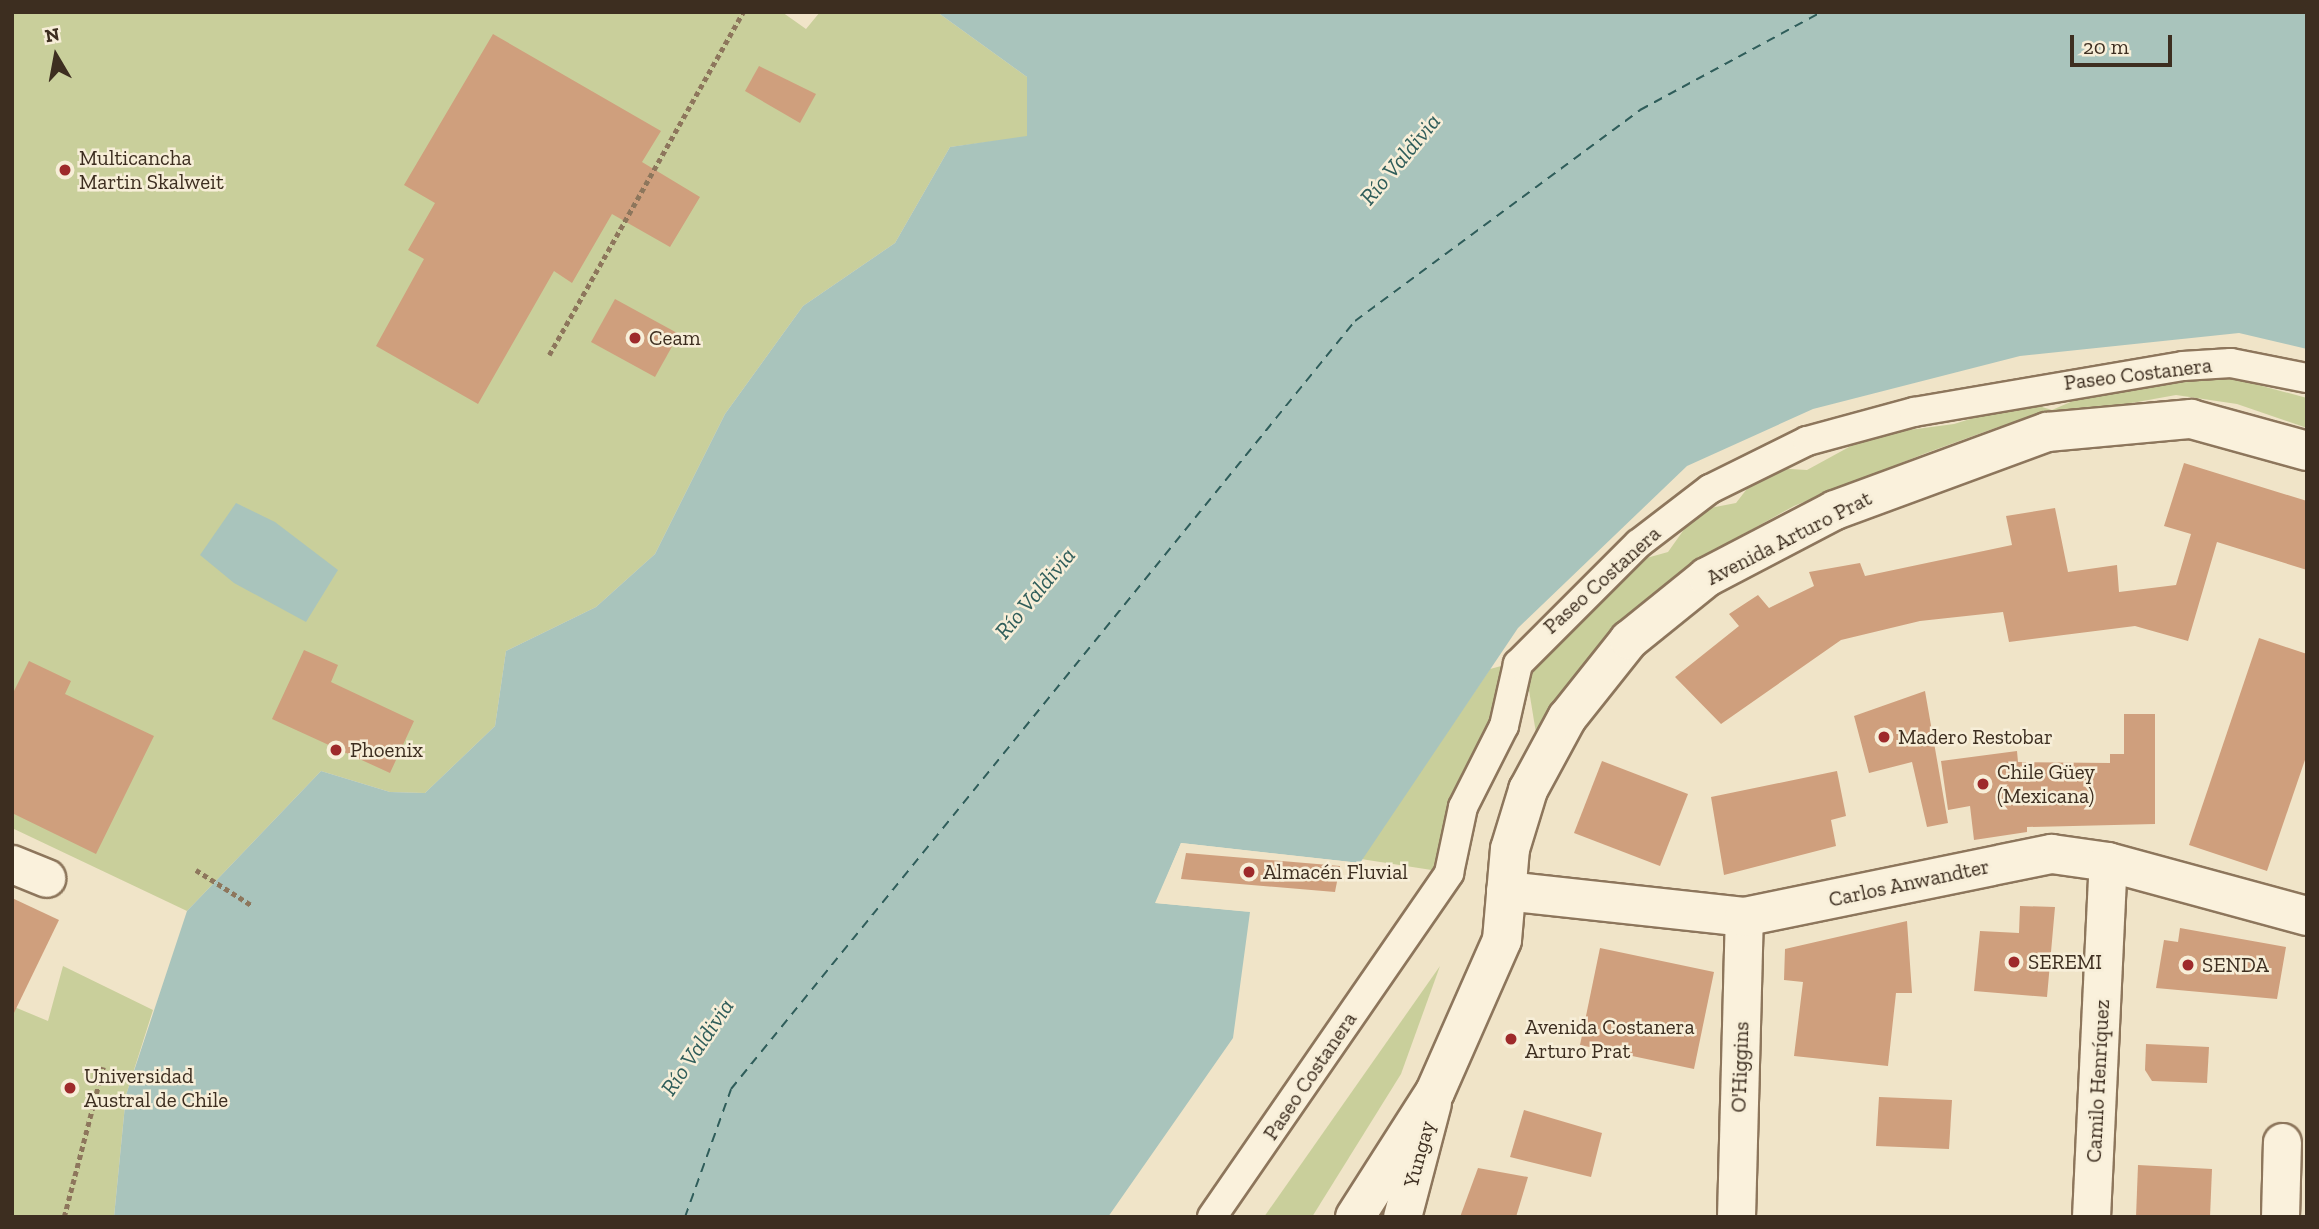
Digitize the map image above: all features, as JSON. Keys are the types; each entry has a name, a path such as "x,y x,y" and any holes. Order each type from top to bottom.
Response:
{"main road":[{"name":"Avenida Arturo Prat","path":"1355,1217 1435,1092 1502,940 1506,891 1528,790 1567,718 1629,640 1707,578 1835,510 2047,432 2191,419 2307,451"},
{"name":"Carlos Anwandter","path":"1506,891 1744,917 2052,854 2108,862 2307,916"}],"street":[{"name":"Paseo Costanera","path":"1212,1217 1449,873 1463,807 1501,734 1518,664 1638,544 1710,489 1807,441 1914,412 2183,366 2231,363 2307,378"},
{"name":"Camilo Henríquez","path":"2091,1217 2108,862"},
{"path":"12,864 46,878"},
{"name":"O'Higgins","path":"1736,1217 1744,917"},
{"name":"Yungay","path":"1402,1217 1435,1092"},
{"path":"2280,1217 2282,1142"}],"path":[{"path":"548,355 743,12"},
{"path":"196,870 253,906"},
{"path":"64,1217 103,1067"}],"green space":[{"path":"12,12 782,12 806,29 820,12 937,12 1027,77 1027,137 950,147 895,243 803,306 725,414 655,554 596,607 506,651 495,726 425,793 390,792 321,771 187,911 12,828"},
{"path":"2225,376 2307,398 2307,428 2237,404 2176,395 1998,427 1926,453 1794,506 1711,552 1618,629 1536,733 1526,672 1643,559 1668,552 1690,521 1710,508 1736,503 1753,481 1776,468 1807,470 1871,435 1954,424 2025,402 2052,410 2096,391"},
{"path":"1505,665 1493,731 1438,871 1361,859 1490,669"},
{"name":"Universidad Austral de Chile","path":"63,966 153,1010 126,1095 114,1217 12,1217 12,1006 48,1021"},
{"path":"1440,966 1401,1074 1312,1217 1264,1217"}],"water":[{"name":"Río Valdivia","path":"937,12 2307,12 2307,349 2239,333 2020,356 1813,409 1687,466 1518,628 1360,863 1181,843 1156,903 1250,912 1233,1038 1108,1217 114,1217 126,1095 187,911 321,771 390,792 425,793 495,726 506,651 596,607 655,554 725,414 803,306 895,243 950,147 1027,136 1027,77"},
{"path":"236,503 275,522 338,570 306,622 234,583 200,555"}],"pier":[{"path":"1181,843 1360,863 1359,866 1183,846 1161,900 1253,912 1155,903"}],"building":[{"path":"493,34 661,131 642,162 700,197 670,247 612,214 572,283 554,271 478,404 376,346 424,259 408,250 435,203 404,185"},
{"path":"759,66 816,94 800,123 745,91"},
{"name":"Ceam","path":"615,299 679,334 655,377 591,342"},
{"path":"2184,463 2307,501 2307,570 2217,542 2188,641 2135,626 2009,642 2003,612 1920,621 1841,640 1721,724 1675,677 1739,626 1729,614 1758,595 1769,608 1814,586 1809,572 1860,563 1865,576 2012,545 2006,516 2055,508 2068,572 2117,565 2119,592 2176,585 2191,534 2164,526"},
{"path":"2259,638 2307,654 2307,754 2267,871 2189,845"},
{"path":"304,650 338,665 331,682 414,721 390,773 272,719"},
{"path":"29,661 71,681 65,694 154,736 96,854 12,813 12,695"},
{"path":"1925,691 1948,823 1927,827 1912,762 1869,773 1854,716"},
{"path":"2124,714 2155,714 2155,824 2027,827 2027,832 1974,840 1970,806 1948,810 1941,761 2017,751 2018,762 2110,763 2110,754 2124,754"},
{"path":"1602,761 1688,794 1660,866 1574,833"},
{"path":"1837,771 1846,816 1831,820 1836,846 1724,875 1711,797"},
{"name":"Almacén Fluvial","path":"1186,853 1340,866 1335,892 1181,879"},
{"path":"12,898 59,920 12,1017"},
{"name":"SEREMI","path":"2020,906 2055,907 2047,997 1974,991 1980,931 2019,933"},
{"path":"1907,921 1912,993 1896,993 1888,1066 1794,1056 1803,982 1784,980 1785,949"},
{"path":"2180,928 2286,947 2277,999 2156,988 2164,940 2178,942"},
{"path":"1600,948 1714,972 1694,1069 1580,1045"},
{"path":"2146,1044 2209,1047 2207,1083 2152,1081 2145,1070"},
{"path":"1879,1097 1952,1100 1949,1149 1876,1146"},
{"path":"1524,1110 1602,1133 1591,1177 1510,1157"},
{"path":"2138,1165 2212,1169 2210,1217 2136,1217"},
{"path":"1478,1168 1528,1177 1516,1217 1460,1217"}],"ferry route":[{"path":"685,1217 731,1089 1355,321 1640,110 1821,12"}],"place":[{"name":"Multicancha Martin Skalweit","path":"65,170"},
{"name":"Ceam","path":"635,338"},
{"name":"Madero Restobar","path":"1884,737"},
{"name":"Phoenix","path":"336,750"},
{"name":"Chile Güey (Mexicana)","path":"1983,784"},
{"name":"Almacén Fluvial","path":"1249,872"},
{"name":"SEREMI","path":"2014,962"},
{"name":"SENDA","path":"2188,965"},
{"name":"Avenida Costanera Arturo Prat","path":"1511,1039"},
{"name":"Universidad Austral de Chile","path":"70,1088"}]}
